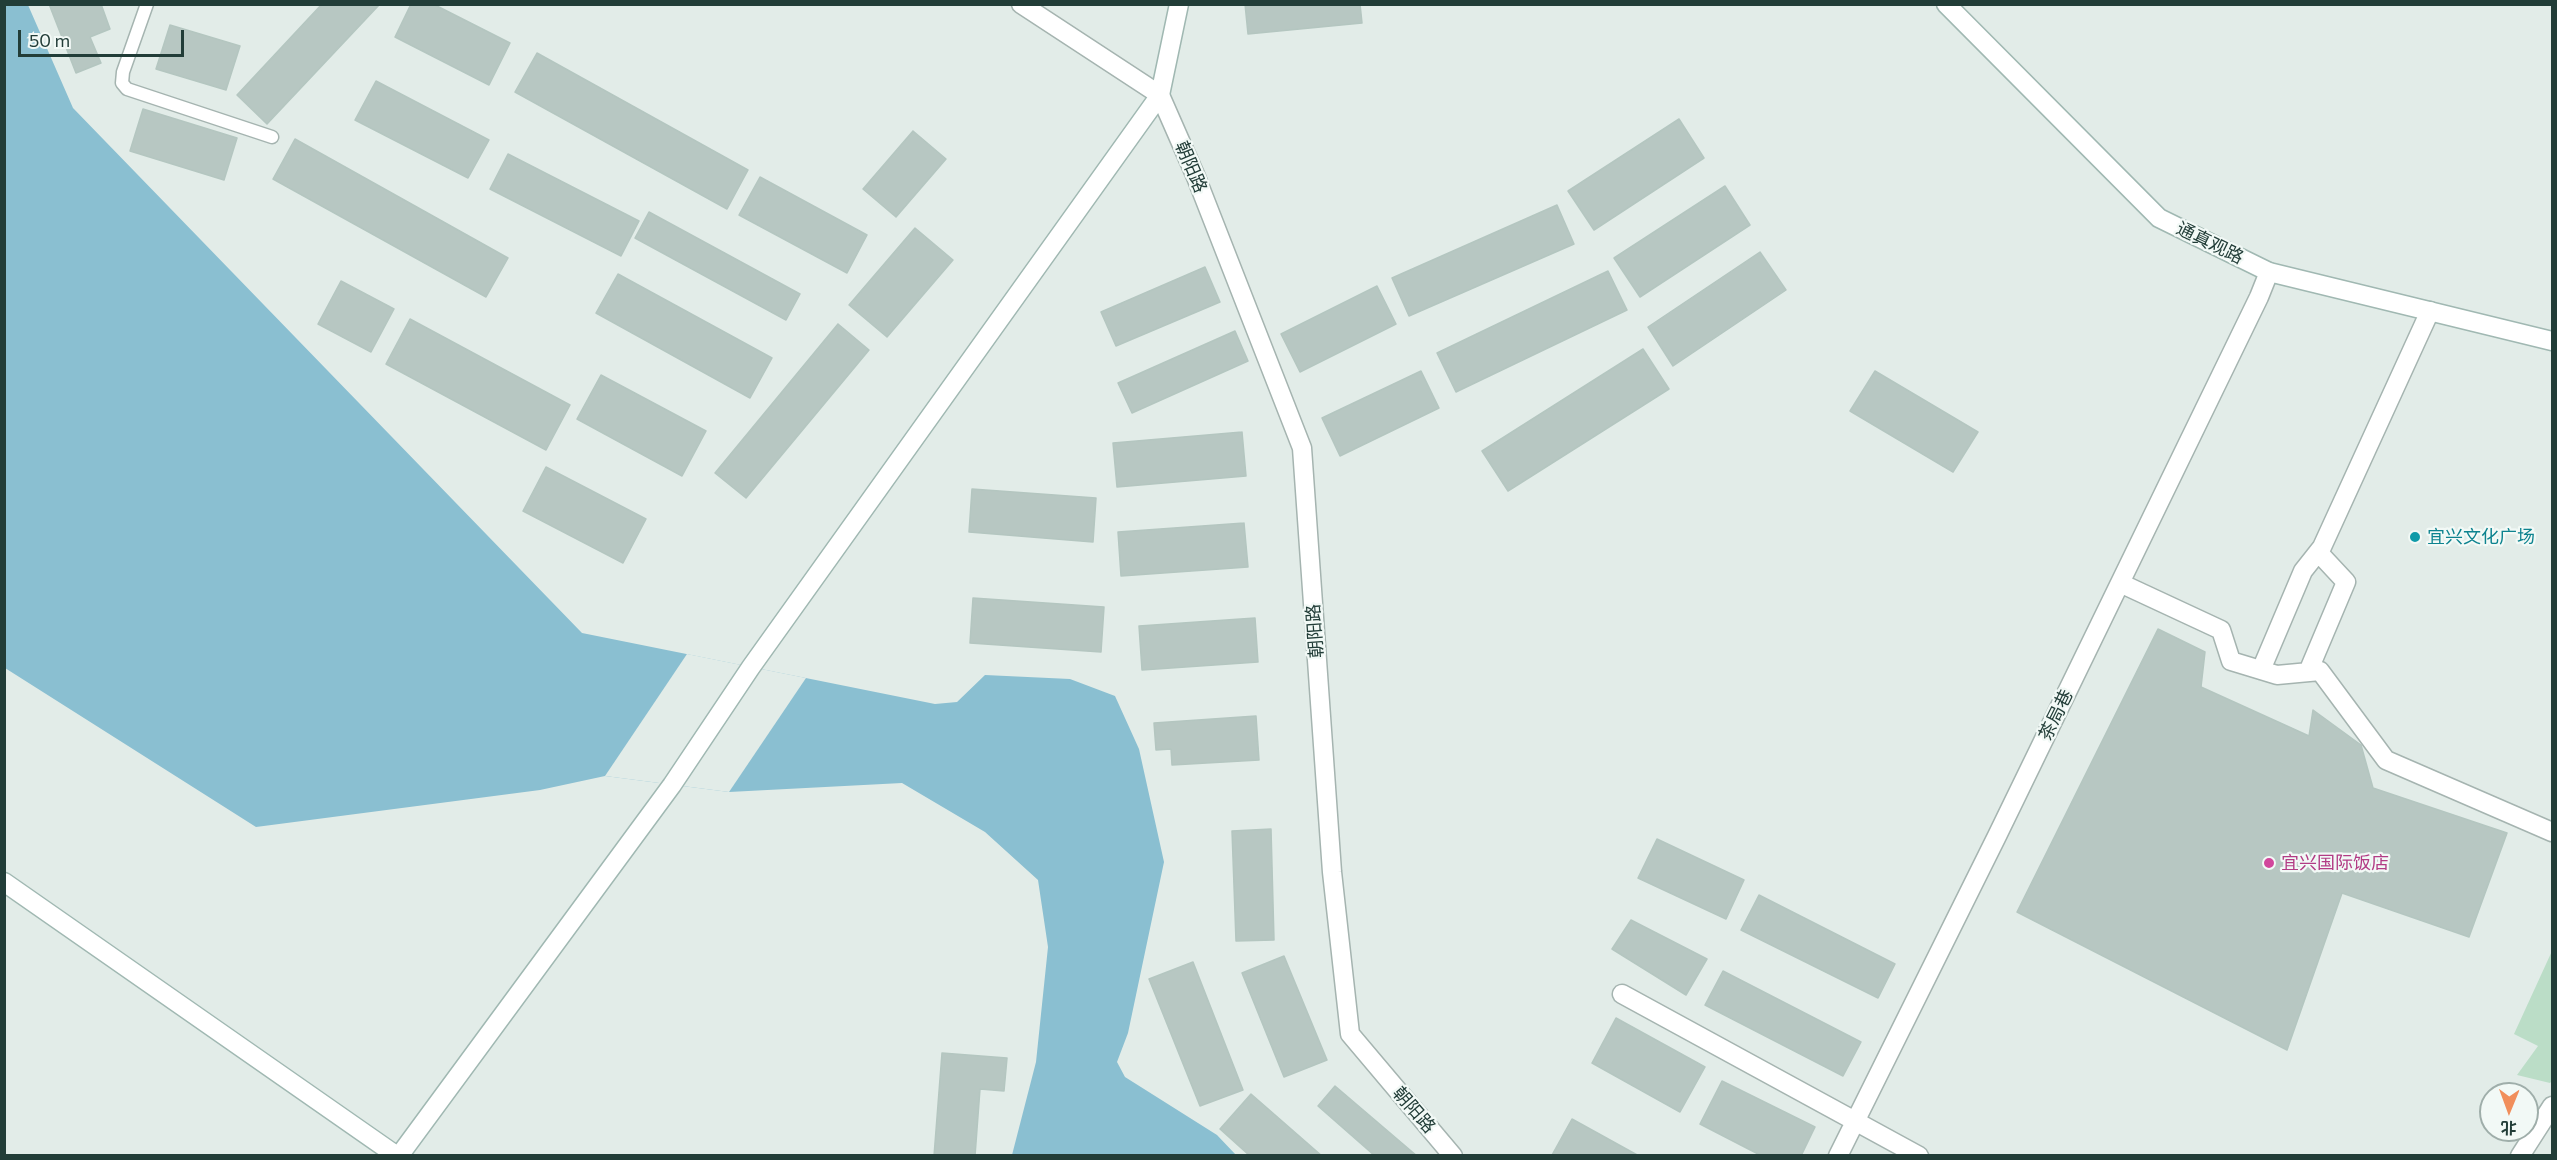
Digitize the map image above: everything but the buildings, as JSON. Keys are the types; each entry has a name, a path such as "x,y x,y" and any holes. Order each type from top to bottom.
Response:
{"street":[{"path":"1022,4 1160,95"},
{"path":"4,882 398,1155 672,784 751,667 1160,95 1179,4"},
{"name":"通真观路","path":"1946,4 2159,218 2269,272 2553,341"},
{"name":"朝阳路","path":"1160,95 1200,188 1302,448 1332,872 1350,1034 1453,1155"},
{"name":"茶局巷","path":"1838,1155 1997,836 2269,272"},
{"path":"2261,670 2303,571 2318,552 2430,311"},
{"path":"2308,672 2346,582 2318,552"},
{"path":"2120,582 2221,630 2231,661 2277,675 2319,670 2386,760 2553,832"},
{"path":"1622,993 1919,1155"},
{"path":"2520,1155 2553,1106"}],"lane":[{"path":"147,4 123,72 122,83 128,89 272,137"}],"green space":[{"path":"2552,951 2552,1081 2550,1083 2517,1075 2538,1046 2514,1034"}],"water":[{"path":"4,5 28,5 73,108 582,633 935,704 957,702 985,675 1070,679 1115,696 1139,749 1164,862 1128,1033 1117,1062 1125,1077 1217,1135 1236,1155 1012,1155 1036,1062 1048,947 1038,880 985,832 902,783 729,792 605,776 540,790 256,827 5,668"}],"pier":[{"path":"687,654 806,678 729,792 605,776"}],"place":[{"name":"宜兴文化广场","path":"2415,537"},
{"name":"宜兴国际饭店","path":"2269,863"}]}
